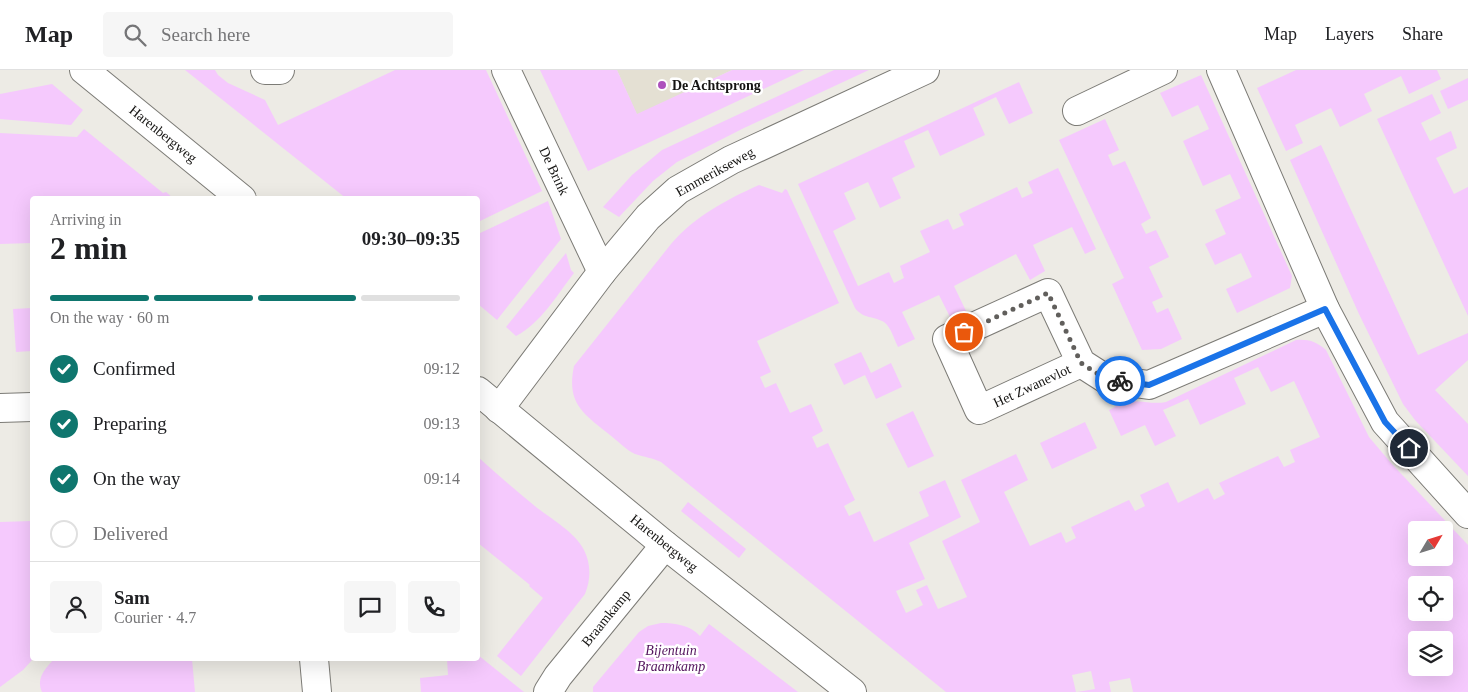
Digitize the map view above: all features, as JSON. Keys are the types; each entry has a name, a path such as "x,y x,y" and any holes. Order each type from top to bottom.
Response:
{"street":[{"name":"Harenbergweg","path":"84,70 238,196"},
{"path":"265,70 280,70"},
{"name":"De Brink","path":"506,70 602,272"},
{"name":"Emmerikseweg","path":"499,409 602,272 648,217 678,190 731,160 925,70"},
{"path":"1077,111 1163,70"},
{"path":"1222,70 1325,309 1385,422 1468,514"},
{"name":"Het Zwanevlot","path":"1081,363 979,410 946,339 1048,293 1081,363 1106,379 1149,385 1325,309"},
{"name":"Harenbergweg","path":"480,393 665,545 852,692"},
{"path":"0,408 30,407"},
{"name":"Braamkamp","path":"548,692 558,676 665,545"},
{"path":"314,661 317,692"}],"shaded area":[{"name":"De Achtsprong","path":"617,70 732,70 637,115"}],"green space":[{"path":"185,70 215,70 228,83 265,100 278,125 395,70 486,70 542,191 480,221 480,196 343,196"},
{"path":"540,70 617,70 637,114 732,70 804,70 588,171"},
{"path":"834,70 869,70 744,128 677,162 653,181 619,217 603,207 632,175 662,150"},
{"path":"1296,70 1437,70 1441,79 1409,94 1401,76 1364,94 1372,111 1340,127 1331,108 1295,125 1303,143 1286,151 1257,88"},
{"path":"1201,75 1292,276 1290,288 1237,313 1226,289 1252,277 1241,253 1215,265 1205,244 1226,234 1215,210 1241,198 1230,174 1203,186 1183,141 1209,129 1198,105 1172,117 1160,93"},
{"path":"1468,78 1468,100 1448,109 1440,91"},
{"path":"1019,82 1033,113 1009,124 996,97 973,108 985,135 940,156 928,130 904,141 915,167 892,178 901,198 880,208 868,182 844,193 856,219 833,231 858,286 889,272 894,283 904,278 900,266 930,252 920,231 948,219 953,230 964,225 959,214 1017,187 1022,198 1033,193 1028,182 1058,168 1096,249 1085,254 1072,227 1033,245 1045,271 1030,280 1016,254 954,286 967,313 952,321 939,295 902,312 915,339 898,347 884,322 865,316 855,308 798,184"},
{"path":"52,84 83,110 71,125 0,119 0,94"},
{"path":"1432,94 1441,113 1421,123 1430,141 1451,131 1457,148 1436,158 1454,194 1468,187 1468,316 1377,119"},
{"path":"1105,119 1119,150 1108,155 1113,166 1125,161 1151,218 1141,224 1146,234 1156,230 1169,257 1149,267 1163,297 1152,302 1157,313 1168,308 1182,339 1161,349 1142,350 1112,284 1124,278 1059,140"},
{"path":"84,129 163,193 166,192 171,196 30,196 30,243 0,244 0,133 77,137"},
{"path":"1321,145 1418,355 1468,333 1468,360 1435,390 1468,424 1468,476 1415,420 1403,404 1359,314 1290,160"},
{"path":"759,185 782,193 785,189 787,190 839,303 757,341 771,372 760,377 765,388 776,383 790,413 811,404 823,431 812,437 817,448 828,443 855,500 844,506 849,516 860,511 874,542 929,516 919,492 945,480 961,517 909,543 925,579 896,591 906,613 923,605 916,590 927,585 938,609 967,597 942,541 980,522 961,480 1016,454 1028,480 1004,492 1030,546 1061,532 1066,543 1076,538 1071,527 1129,500 1135,511 1145,506 1140,495 1168,482 1178,503 1208,488 1214,500 1225,494 1219,483 1278,456 1284,467 1295,462 1290,450 1320,437 1294,381 1271,392 1258,367 1234,378 1246,404 1200,425 1188,399 1163,410 1176,436 1155,446 1145,425 1121,436 1109,410 1129,401 1166,402 1296,340 1305,340 1316,343 1326,350 1369,437 1445,521 1408,521 1408,566 1453,566 1453,529 1468,545 1468,692 1133,692 1130,678 1109,682 1111,692 1077,692 1095,689 1091,671 1072,675 1076,692 946,692 661,462 635,454 625,448 592,421 579,407 575,399 572,379 574,366 680,234 701,217 723,203"},
{"path":"548,201 561,239 497,320 480,306 480,233"},
{"path":"566,253 571,270 574,273 541,316 516,336 506,327"},
{"path":"30,308 30,351 16,352 13,309"},
{"path":"861,352 871,373 891,363 902,387 876,399 865,375 844,385 834,364"},
{"path":"913,411 934,456 908,468 886,424"},
{"path":"1085,422 1097,448 1052,469 1040,443"},
{"path":"480,459 569,532 584,550 589,566 589,577 585,594 521,676 497,656 543,598 530,585 480,545"},
{"path":"688,502 746,549 739,558 681,511"},
{"path":"30,521 31,661 23,670 0,687 0,522"},
{"name":"Bijentuin Braamkamp","path":"661,623 682,625 692,629 700,636 709,624 798,692 593,692 593,687 639,632 648,626"},
{"path":"480,657 524,692 421,692 420,678 448,675 447,661 480,661"},
{"path":"52,661 192,661 195,692 42,692 40,682 45,670"}],"way so far":[{"path":"964,332 1048,293 1081,363 1106,379 1120,381"}],"place":[{"name":"De Achtsprong","path":"662,85"}],"route":[{"path":"1120,381 1149,385 1325,309 1385,422 1409,448"}]}
